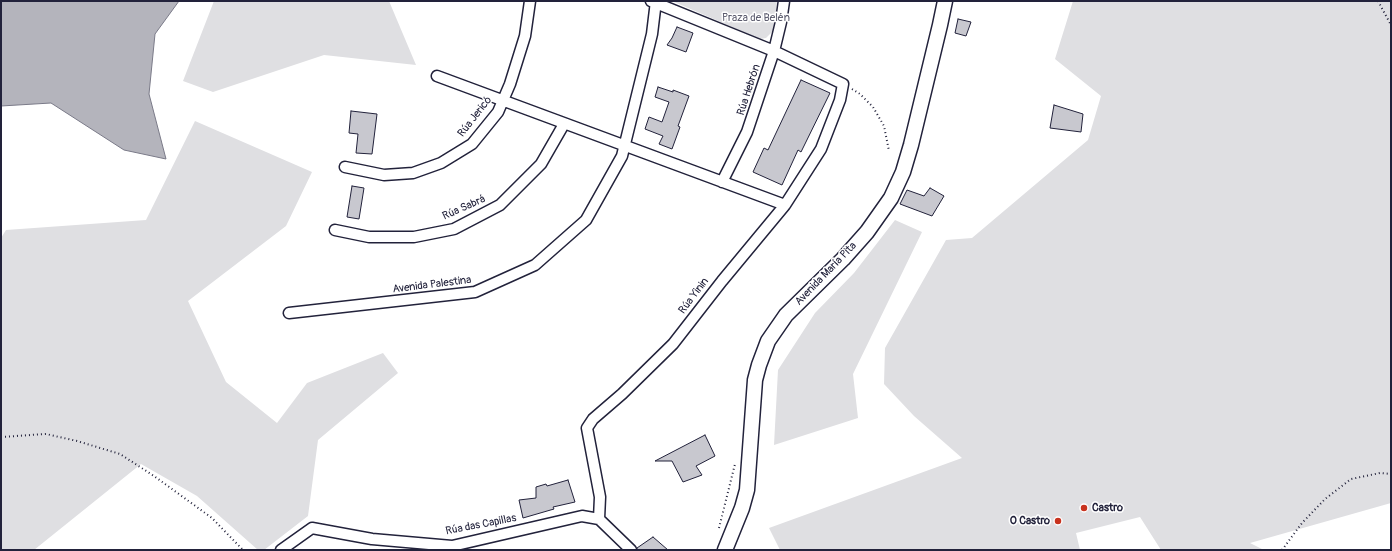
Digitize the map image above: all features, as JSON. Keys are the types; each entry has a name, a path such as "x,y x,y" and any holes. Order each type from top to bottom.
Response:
{"main road":[{"name":"Avenida María Pita","path":"725,550 742,508 747,490 755,380 768,341 786,315 843,259 867,232 891,198 911,145 945,1"}],"street":[{"name":"Rúa Jericó","path":"345,167 384,175 414,173 442,163 472,144 498,112 510,84 525,36 530,1"},
{"name":"Rúa Hebrón","path":"722,182 747,132 774,51 784,1"},
{"path":"655,2 774,51 843,84"},
{"name":"Avenida Palestina","path":"289,313 475,292 535,265 586,220 622,156 652,34 655,2"},
{"path":"437,76 785,205"},
{"name":"Rúa Yinin","path":"599,519 600,497 587,428 593,419 622,394 673,344 722,280 785,205 821,149 840,100 843,84"},
{"name":"Rúa Sabrá","path":"335,230 369,237 414,237 454,229 500,205 541,164 564,124"},
{"name":"Rúa das Capillas","path":"281,550 312,528 372,539 452,546 582,516 599,519"},
{"path":"599,519 631,550"}],"path":[{"path":"1378,1 1391,25"},
{"path":"843,84 860,94 873,107 884,126 889,151"},
{"path":"1,437 46,434 77,441 120,454 154,476 212,518 243,550"},
{"path":"1282,550 1302,523 1325,499 1351,479 1380,473 1391,474"}],"green space":[{"path":"214,1 389,1 416,65 324,55 213,92 183,81"},
{"name":"Praza de Belén","path":"672,1 777,1 774,30 766,38 760,39"},
{"path":"1073,1 1391,1 1391,503 1250,543 1264,550 1161,550 1140,517 1076,533 1080,550 780,550 769,528 962,458 914,416 884,384 885,348 946,240 972,238 1088,140 1101,96 1055,59"},
{"path":"195,121 312,172 286,226 188,301 226,382 277,423 307,383 383,353 398,373 318,440 308,516 264,550 258,550 197,496 141,464 34,550 1,550 1,238 6,230 146,220"},
{"path":"895,220 922,232 853,374 858,418 774,445 778,370 815,313 854,273"}],"shaded area":[{"path":"1,1 179,1 155,34 149,94 166,159 124,150 51,103 1,106"}],"building":[{"path":"958,19 971,22 966,36 955,33"},
{"path":"677,27 693,33 686,52 667,45"},
{"path":"801,80 830,93 801,152 798,150 782,185 753,172 764,148 768,150"},
{"path":"658,87 673,92 673,90 689,96 678,126 680,127 672,149 659,144 663,136 645,129 649,117 662,122 669,102 655,97"},
{"path":"1054,105 1083,114 1081,132 1050,128"},
{"path":"351,111 377,114 372,154 356,153 358,134 349,133"},
{"path":"352,186 364,188 359,219 347,217"},
{"path":"930,188 944,196 932,216 900,204 907,190 924,196"},
{"path":"705,435 715,456 696,466 702,475 683,482 672,461 655,461"},
{"path":"568,480 575,502 553,507 554,509 523,518 519,500 536,498 536,487 546,484 547,486"},
{"path":"653,537 668,550 637,550 637,548"}],"place":[{"name":"Castro","path":"1084,508"},
{"name":"O Castro","path":"1058,521"}]}
